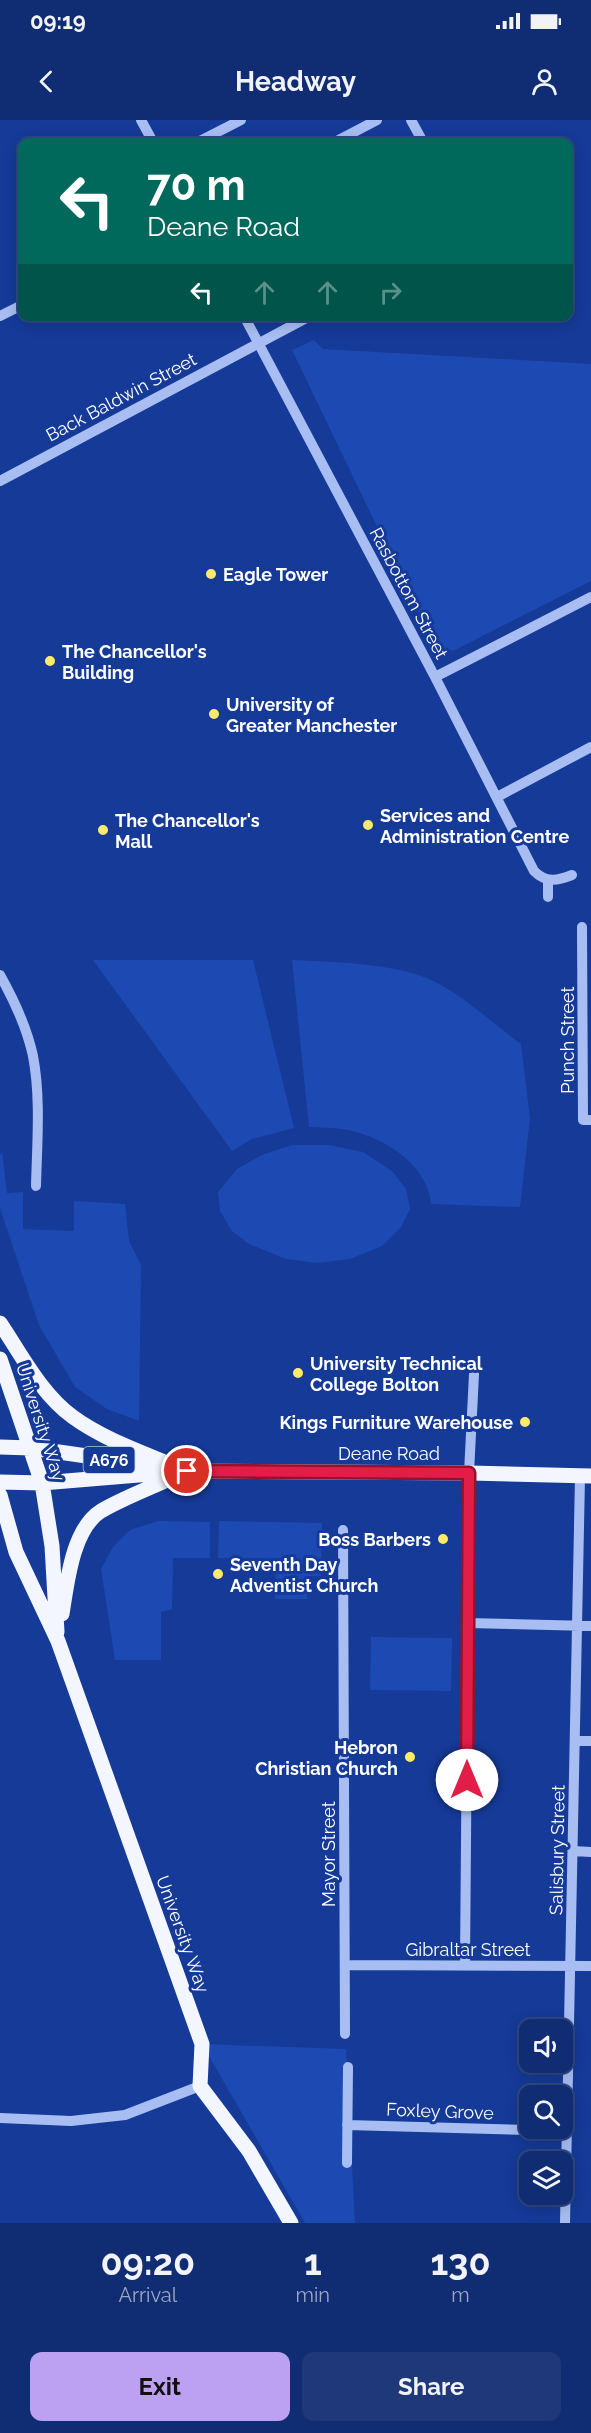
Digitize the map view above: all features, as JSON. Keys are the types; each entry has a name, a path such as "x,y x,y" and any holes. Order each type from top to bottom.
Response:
{"main road":[{"path":"0,1323 44,1388 71,1416 102,1435 187,1471"},
{"name":"University Way","path":"0,1359 42,1483 52,1546 58,1641"},
{"name":"Deane Road","path":"0,1447 31,1448 187,1471"},
{"path":"58,1641 74,1550 86,1529 99,1512 187,1471"},
{"name":"Deane Road","path":"0,1482 42,1483 187,1471 586,1476"},
{"name":"University Way","path":"0,1495 16,1552 58,1641 202,2044 200,2086"},
{"path":"200,2086 249,2151 291,2223"}],"street":[{"path":"141,120 151,138"},
{"path":"206,138 241,120"},
{"path":"343,138 377,120"},
{"path":"411,120 421,138"},
{"path":"0,316 18,307"},
{"name":"Rasbottom Street","path":"247,321 435,676 534,872 540,878 548,880"},
{"name":"Back Baldwin Street","path":"0,481 300,321"},
{"path":"435,676 591,597"},
{"path":"497,798 591,747"},
{"path":"548,897 548,880 559,880 572,875"},
{"name":"Punch Street","path":"582,927 587,952 583,1120 591,1120"},
{"path":"0,975 14,1000 33,1056 38,1111 36,1186"},
{"path":"465,1964 469,1473 474,1374"},
{"name":"Salisbury Street","path":"568,2085 577,1626 586,1476"},
{"name":"Mayor Street","path":"343,1530 345,2034"},
{"path":"468,1623 591,1626"},
{"path":"575,1741 591,1741"},
{"path":"573,1851 591,1852"},
{"name":"Gibraltar Street","path":"345,1965 591,1966"},
{"path":"347,2163 348,2067"},
{"path":"0,2118 71,2121 114,2117 125,2115 200,2086"},
{"name":"Foxley Grove","path":"347,2125 519,2130"},
{"name":"Salisbury Street","path":"565,2223 567,2139"}],"shaded area":[{"path":"314,340 323,349 591,364 591,581 455,650 447,651 434,645 292,350"},
{"path":"93,960 253,960 294,1128 252,1139 232,1151"},
{"path":"292,960 368,965 424,977 460,997 521,1044 530,1118 520,1207 431,1204 423,1178 415,1167 393,1149 369,1136 350,1130 309,1127"},
{"path":"292,1145 329,1145 363,1152 392,1171 406,1189 410,1209 401,1227 382,1246 350,1259 317,1263 286,1259 249,1244 232,1231 220,1211 218,1192 237,1169 262,1155"},
{"path":"2,1151 7,1193 23,1192 23,1229 74,1231 74,1201 125,1204 129,1241 141,1265 139,1421 107,1409 75,1387 39,1325 0,1208 0,1155"},
{"path":"158,1521 210,1522 210,1558 173,1558 172,1609 161,1612 161,1660 115,1660 101,1569 113,1547 130,1530"},
{"path":"219,1521 322,1523 321,1576 307,1576 307,1599 275,1599 276,1559 218,1558"},
{"path":"371,1637 452,1638 451,1691 370,1690"},
{"path":"202,2044 346,2049 355,2223 305,2223"}],"place":[{"name":"Eagle Tower","path":"211,574"},
{"name":"The Chancellor's Building","path":"50,661"},
{"name":"University of Greater Manchester","path":"214,714"},
{"name":"Services and Administration Centre","path":"368,825"},
{"name":"The Chancellor's Mall","path":"103,830"},
{"name":"University Technical College Bolton","path":"298,1373"},
{"name":"Kings Furniture Warehouse","path":"525,1422"},
{"name":"Boss Barbers","path":"443,1539"},
{"name":"Seventh Day Adventist Church","path":"218,1574"},
{"name":"Hebron Christian Church","path":"410,1757"}],"route":[{"path":"187,1471 469,1473 467,1780"}]}
